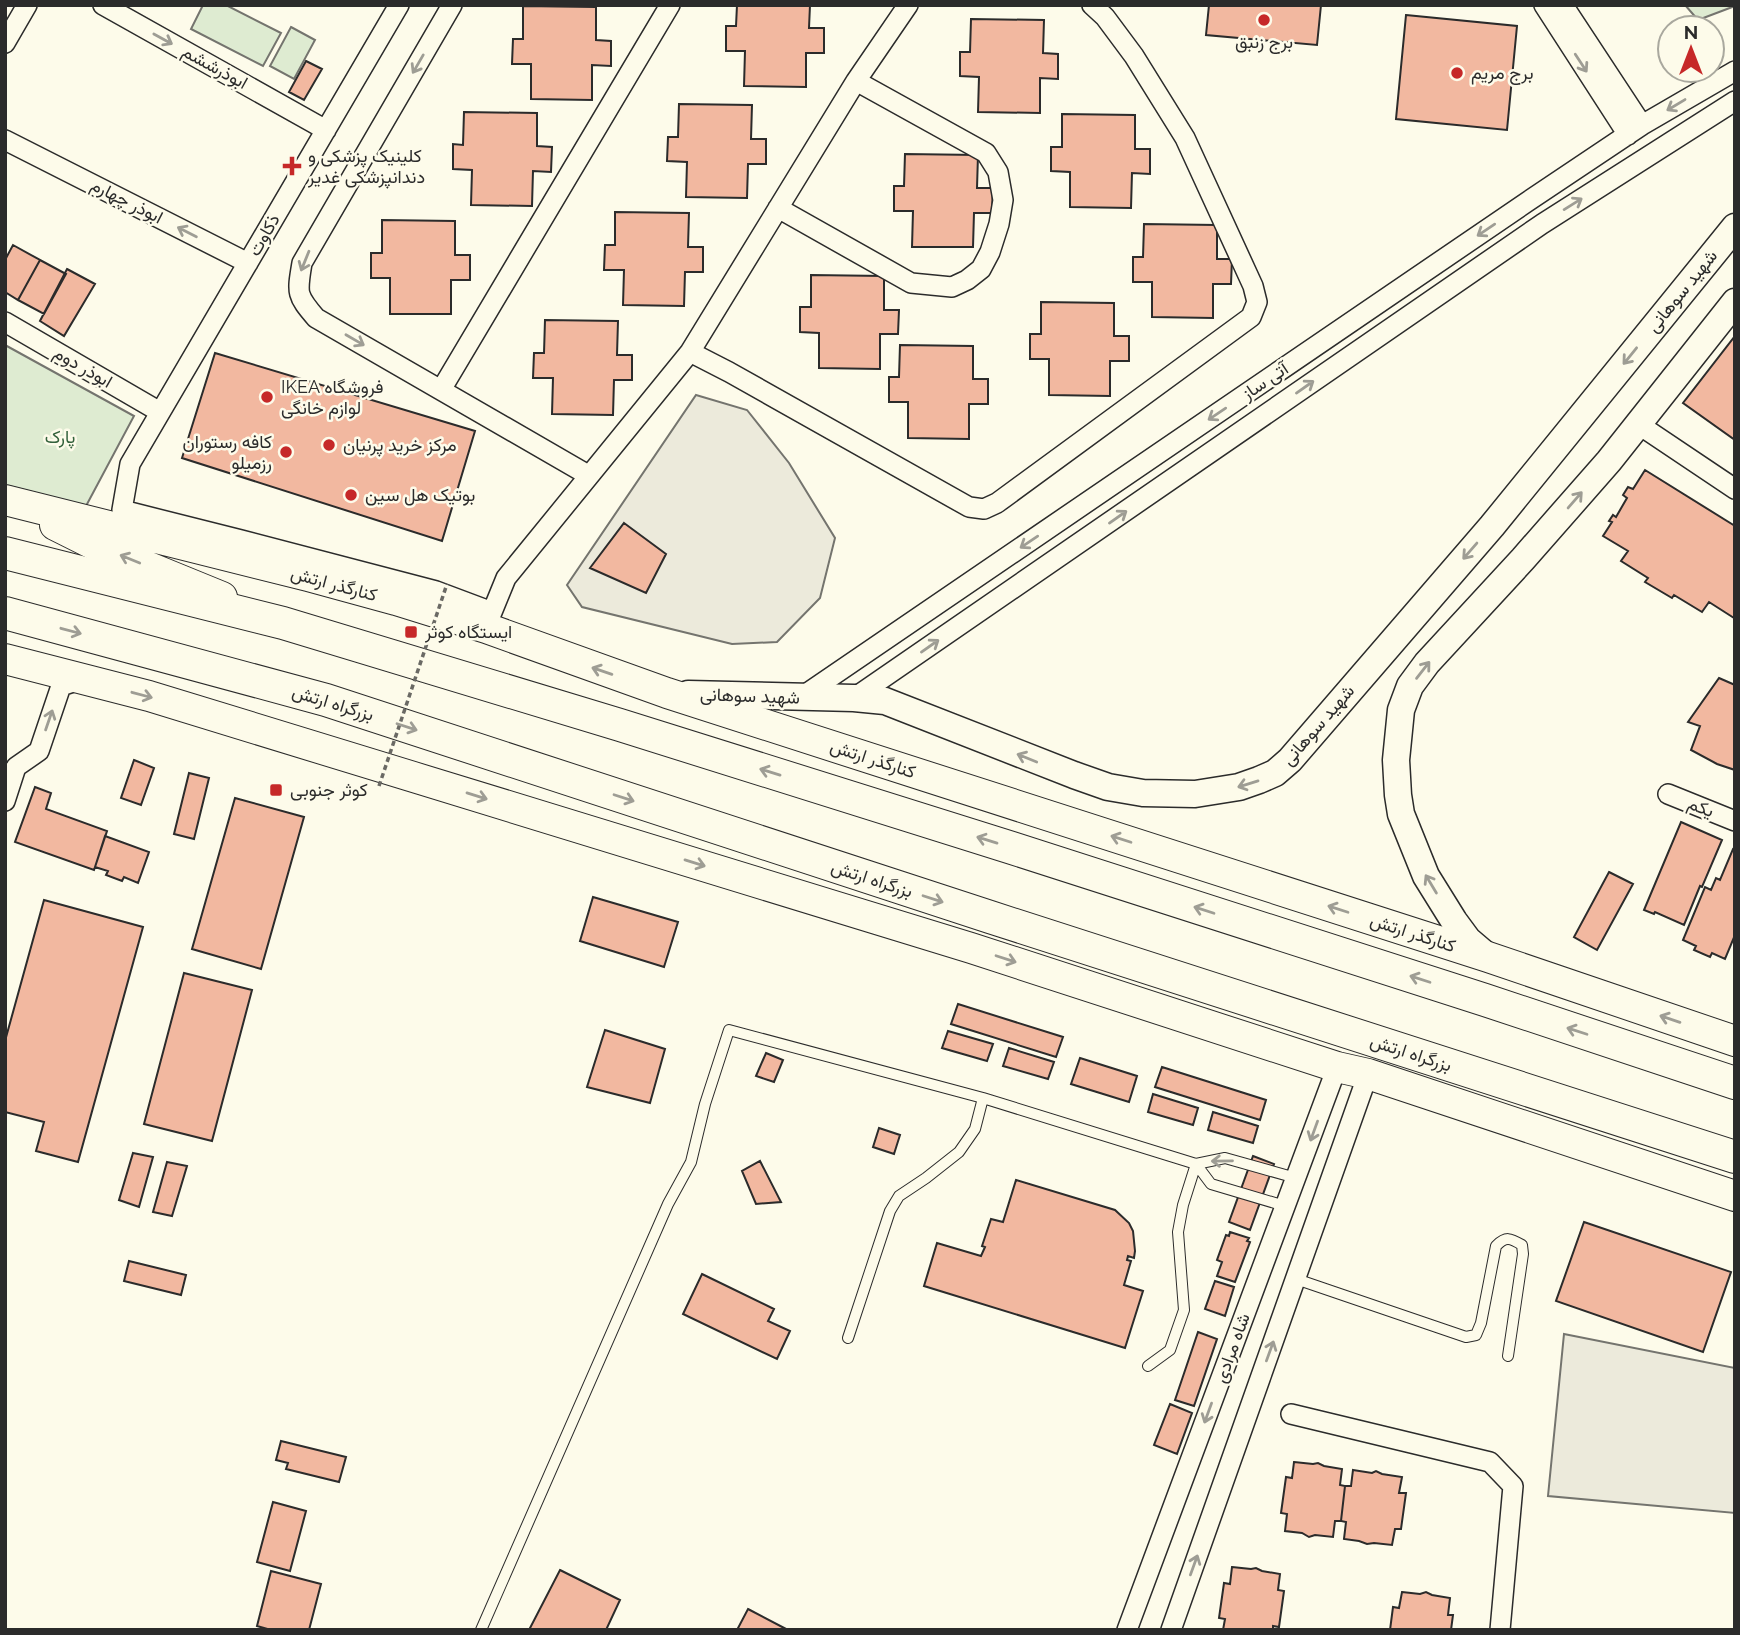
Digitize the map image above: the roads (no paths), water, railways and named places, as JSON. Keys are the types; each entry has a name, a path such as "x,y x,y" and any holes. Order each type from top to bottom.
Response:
{"highway":[{"path":"5,553 283,623 607,721 1012,848 1735,1083"},
{"name":"بزرگراه ارتش","path":"5,613 326,700 1735,1157"}],"main road":[{"name":"شهید سوهانی","path":"667,693 885,701 1108,787 1143,793 1195,793 1239,787 1275,773 1290,760 1492,526 1735,227"},
{"path":"1488,957 1468,940 1426,876 1401,814 1395,760 1401,710 1410,686 1427,663 1609,461 1735,302"},
{"name":"کنارگذر ارتش","path":"5,500 396,600 489,620 667,693 1488,957 1735,1041"},
{"path":"5,508 57,526 97,546 283,623"},
{"path":"1492,526 1523,559"},
{"path":"5,659 162,700 971,948 1338,1067 1368,1074 1735,1196"},
{"path":"1242,999 1489,1115"}],"street":[{"path":"6,40 27,5"},
{"name":"ابوذرششم","path":"103,5 326,130"},
{"name":"ذکاوت","path":"399,5 130,464 122,510 436,591 489,620"},
{"path":"452,5 302,263 298,285 301,301 316,318 589,475"},
{"path":"441,390 670,5"},
{"path":"489,620 506,578 690,352 856,81 908,5"},
{"path":"690,352 969,507 984,509 997,503 1251,317 1256,302 1253,286 1185,138 1134,56 1105,17 1092,5"},
{"path":"1544,5 1635,130"},
{"path":"1563,5 1635,130"},
{"name":"آتی ساز","path":"800,698 1527,202 1635,130 1735,71"},
{"path":"778,208 911,283 952,287 981,269 999,224 1003,200 998,172 986,153 856,81"},
{"name":"آتی ساز","path":"854,698 1542,224 1735,101"},
{"name":"ابوذر چهارم","path":"5,140 248,263"},
{"path":"1527,202 1542,224"},
{"name":"ابوذر دوم","path":"5,322 160,412"},
{"path":"1638,424 1735,489"},
{"path":"879,644 875,656 881,666 897,669"},
{"path":"5,801 16,766 38,751 61,686 83,679"},
{"name":"یکم","path":"1668,794 1735,821"},
{"name":"شاه مرادی","path":"1127,1630 1338,1067"},
{"name":"شاه مرادی","path":"1171,1630 1368,1074"},
{"path":"1291,1414 1490,1462 1513,1486 1500,1630"}],"lane":[{"path":"481,1630 668,1204 691,1162 705,1104 729,1030 983,1098 1196,1164 1225,1158 1296,1178"},
{"path":"848,1338 894,1203 899,1196 959,1152 975,1129 983,1098"},
{"path":"1196,1164 1211,1184 1286,1206"},
{"path":"1148,1366 1170,1350 1184,1310 1178,1232 1196,1164"},
{"path":"1296,1279 1466,1337 1476,1335 1481,1323 1496,1246 1502,1240 1511,1239 1522,1245 1523,1254 1508,1356"}],"place":[{"name":"برج زنبق","path":"1264,20"},
{"name":"برج مریم","path":"1457,73"},
{"name":"کلینیک پزشکی و دندانپزشکی غدیر","path":"292,166"},
{"name":"IKEA فروشگاه لوازم خانگی","path":"267,397"},
{"name":"مرکز خرید پرنیان","path":"329,445"},
{"name":"کافه رستوران رزمیلو","path":"286,452"},
{"name":"بوتیک هل سین","path":"351,495"},
{"name":"ایستگاه کوثر","path":"411,632"},
{"name":"کوثر جنوبی","path":"276,790"}],"park label":[{"name":"پارک","path":"60,437"}]}
